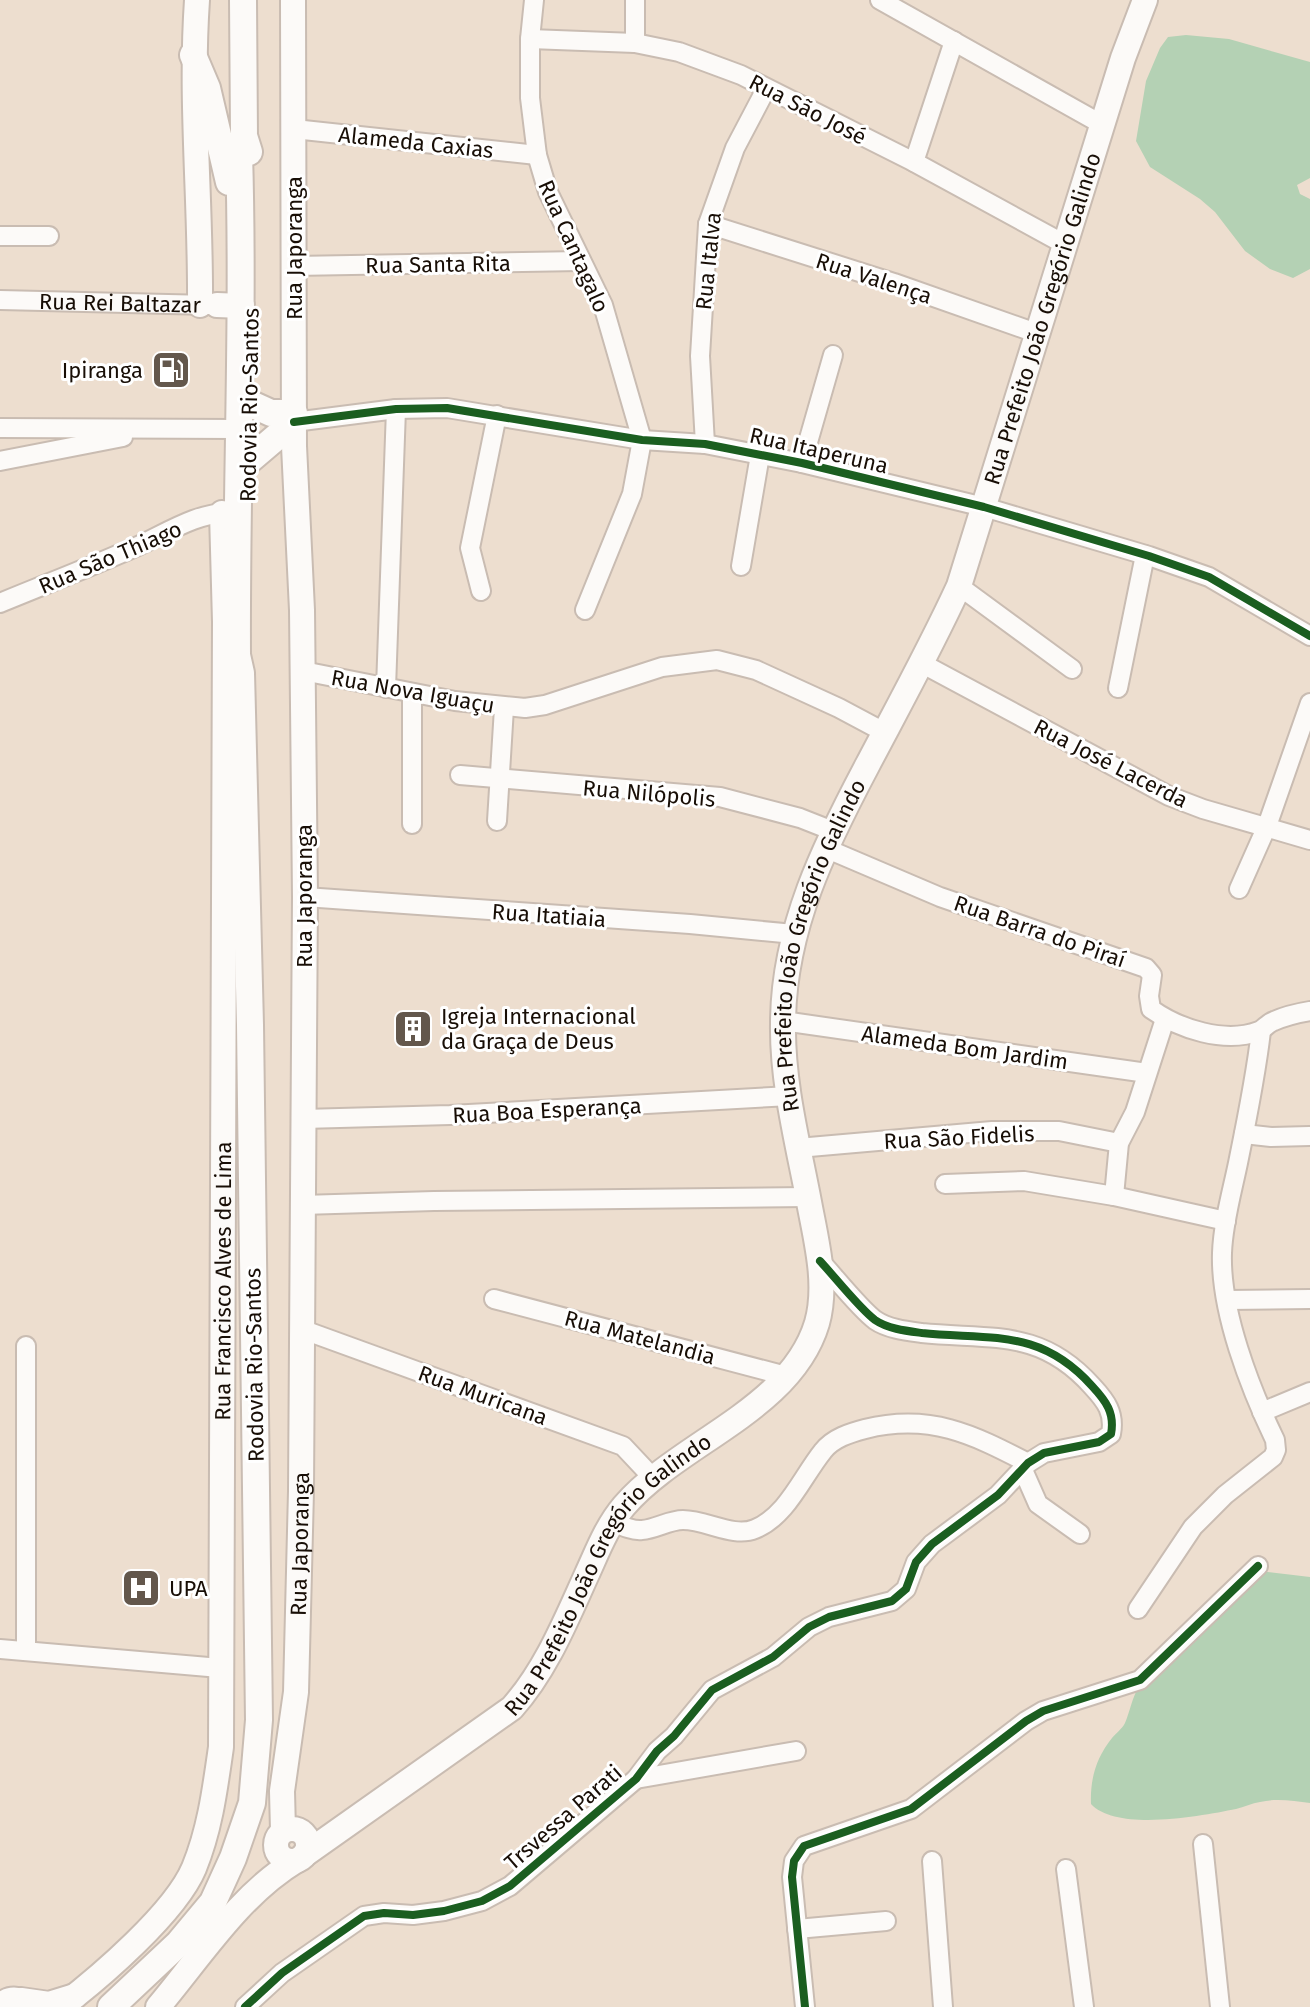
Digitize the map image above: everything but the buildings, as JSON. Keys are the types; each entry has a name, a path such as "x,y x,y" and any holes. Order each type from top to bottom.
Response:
{"highway":[{"name":"Rodovia Rio-Santos","path":"111,2007 178,1944 213,1902 233,1858 252,1803 259,1720 250,1025 241,673 237,655 229,514 242,462 249,403 250,157 244,136 243,0"},
{"path":"193,55 207,88 241,230"},
{"name":"Rodovia Rio-Santos","path":"241,673 248,655 242,462 230,429 222,305 242,264 239,153 244,136"},
{"path":"242,462 289,430 271,413 249,403"}],"main road":[{"path":"197,0 193,55 199,198 222,305"},
{"name":"Rua Japoranga","path":"293,0 294,266 289,430 303,671 305,897 301,1491 296,1692 282,1791 294,1843"},
{"name":"Rua Prefeito João Gregório Galindo","path":"294,1843 331,1835 512,1708 536,1678 623,1507 654,1479 760,1400 786,1376 803,1354 818,1319 820,1261 798,1148 783,1021 794,934 829,839 959,586 1123,58 1143,3"},
{"name":"Rua Francisco Alves de Lima","path":"13,2001 68,2002 108,1968 161,1915 193,1871 212,1815 219,1761 225,653 229,514"},
{"path":"158,2007 294,1843"}],"street":[{"name":"Rua Cantagalo","path":"534,0 530,39 530,98 537,155 548,192 603,305 642,440"},
{"path":"635,0 635,43"},
{"path":"880,0 1103,125"},
{"name":"Rua São José","path":"530,39 635,43 679,52 741,75 914,162 1066,245"},
{"path":"914,162 954,41"},
{"name":"Rua Italva","path":"705,444 700,356 708,224 735,148 766,89"},
{"name":"Alameda Caxias","path":"294,129 537,155"},
{"name":"Rua Valença","path":"708,224 894,283 1039,334"},
{"path":"0,236 49,236"},
{"name":"Rua Santa Rita","path":"294,266 581,261"},
{"name":"Rua Rei Baltazar","path":"0,300 222,305"},
{"path":"802,463 833,355"},
{"name":"Rua Itaperuna","path":"289,430 396,409 447,408 642,440 705,444 802,463 984,507 1145,555 1209,577 1310,636"},
{"path":"386,688 396,409"},
{"path":"481,591 470,548 497,415"},
{"path":"0,428 230,429"},
{"path":"0,461 156,430"},
{"path":"585,610 632,494 642,440"},
{"path":"741,566 760,455"},
{"name":"Rua São Thiago","path":"0,603 174,528 229,514"},
{"path":"1118,688 1145,555"},
{"path":"959,586 1072,669"},
{"name":"Rua Nova Iguaçu","path":"303,671 504,708 545,705 662,667 717,660 756,670 884,732"},
{"name":"Rua José Lacerda","path":"921,663 1169,796 1310,840"},
{"path":"412,693 412,824"},
{"path":"1239,889 1267,826 1310,703"},
{"path":"497,821 504,708"},
{"name":"Rua Nilópolis","path":"460,775 720,797 800,818 829,839"},
{"name":"Rua Barra do Piraí","path":"829,839 940,897 1146,968 1152,975 1151,1009 1165,1019"},
{"name":"Rua Itatiaia","path":"305,897 794,934"},
{"path":"1114,1196 1119,1143 1135,1112 1165,1019 1213,1033 1236,1036 1261,1031 1270,1022 1310,1011"},
{"name":"Alameda Bom Jardim","path":"783,1021 1147,1073"},
{"path":"1138,1609 1193,1527 1225,1495 1273,1457 1276,1450 1275,1440 1238,1347 1223,1277 1222,1252 1261,1031"},
{"name":"Rua Boa Esperança","path":"303,1119 450,1115 790,1096"},
{"name":"Rua São Fidelis","path":"798,1148 992,1131 1059,1131 1119,1143"},
{"path":"1244,1134 1310,1136"},
{"path":"945,1184 1024,1181 1114,1196 1226,1221"},
{"path":"302,1205 808,1197"},
{"name":"Trsvessa Parati","path":"245,2007 282,1973 364,1916 444,1911 482,1901 510,1886 636,1779 712,1690 773,1657 809,1627 829,1617 892,1601 906,1589 916,1562 932,1544 998,1495 1026,1466 1044,1453 1099,1442 1111,1434 1113,1421 1107,1402 1074,1365 1012,1338 902,1331 875,1320 820,1261"},
{"name":"Rua Matelandia","path":"494,1299 786,1376"},
{"path":"1228,1300 1310,1299"},
{"name":"Rua Muricana","path":"301,1329 623,1446 654,1479"},
{"path":"26,1346 26,1651"},
{"path":"1262,1412 1310,1392"},
{"path":"613,1522 640,1531 680,1520 702,1521 735,1531 751,1531 769,1522 781,1510 825,1448 845,1435 908,1422 949,1427 975,1436 1026,1466 1038,1504 1080,1534"},
{"path":"805,2007 792,1877 794,1861 804,1846 911,1809 1043,1711 1140,1680 1258,1566"},
{"path":"0,1649 220,1668"},
{"path":"636,1779 796,1751"},
{"path":"1203,1844 1220,2007"},
{"path":"932,1861 943,2007"},
{"path":"1066,1869 1084,2007"},
{"path":"797,1929 886,1921"}],"green space":[{"path":"1186,35 1229,39 1310,62 1310,178 1297,185 1300,194 1310,199 1310,269 1293,278 1270,269 1245,251 1215,212 1150,167 1136,141 1146,81 1160,48 1168,37"},
{"path":"1260,1571 1310,1577 1310,1803 1266,1801 1221,1812 1160,1820 1120,1818 1103,1813 1091,1804 1095,1769 1106,1746 1125,1723 1139,1686"}],"cycle path":[{"path":"294,422 396,409 447,408 642,440 705,444 802,463 984,507 1149,556 1209,577 1310,636"},
{"path":"245,2007 282,1973 364,1916 444,1911 482,1901 510,1886 636,1779 712,1690 773,1657 809,1627 829,1617 892,1601 906,1589 916,1562 932,1544 998,1495 1028,1463 1044,1453 1099,1442 1111,1434 1110,1414 1101,1397 1073,1367 1053,1354 1013,1340 922,1333 886,1326 862,1308 820,1261"},
{"path":"805,2007 792,1877 794,1861 804,1846 911,1809 1043,1711 1140,1680 1258,1566"}],"place":[{"name":"Ipiranga","path":"171,370"},
{"name":"Igreja Internacional da Graça de Deus","path":"413,1029"},
{"name":"UPA","path":"141,1588"}]}
